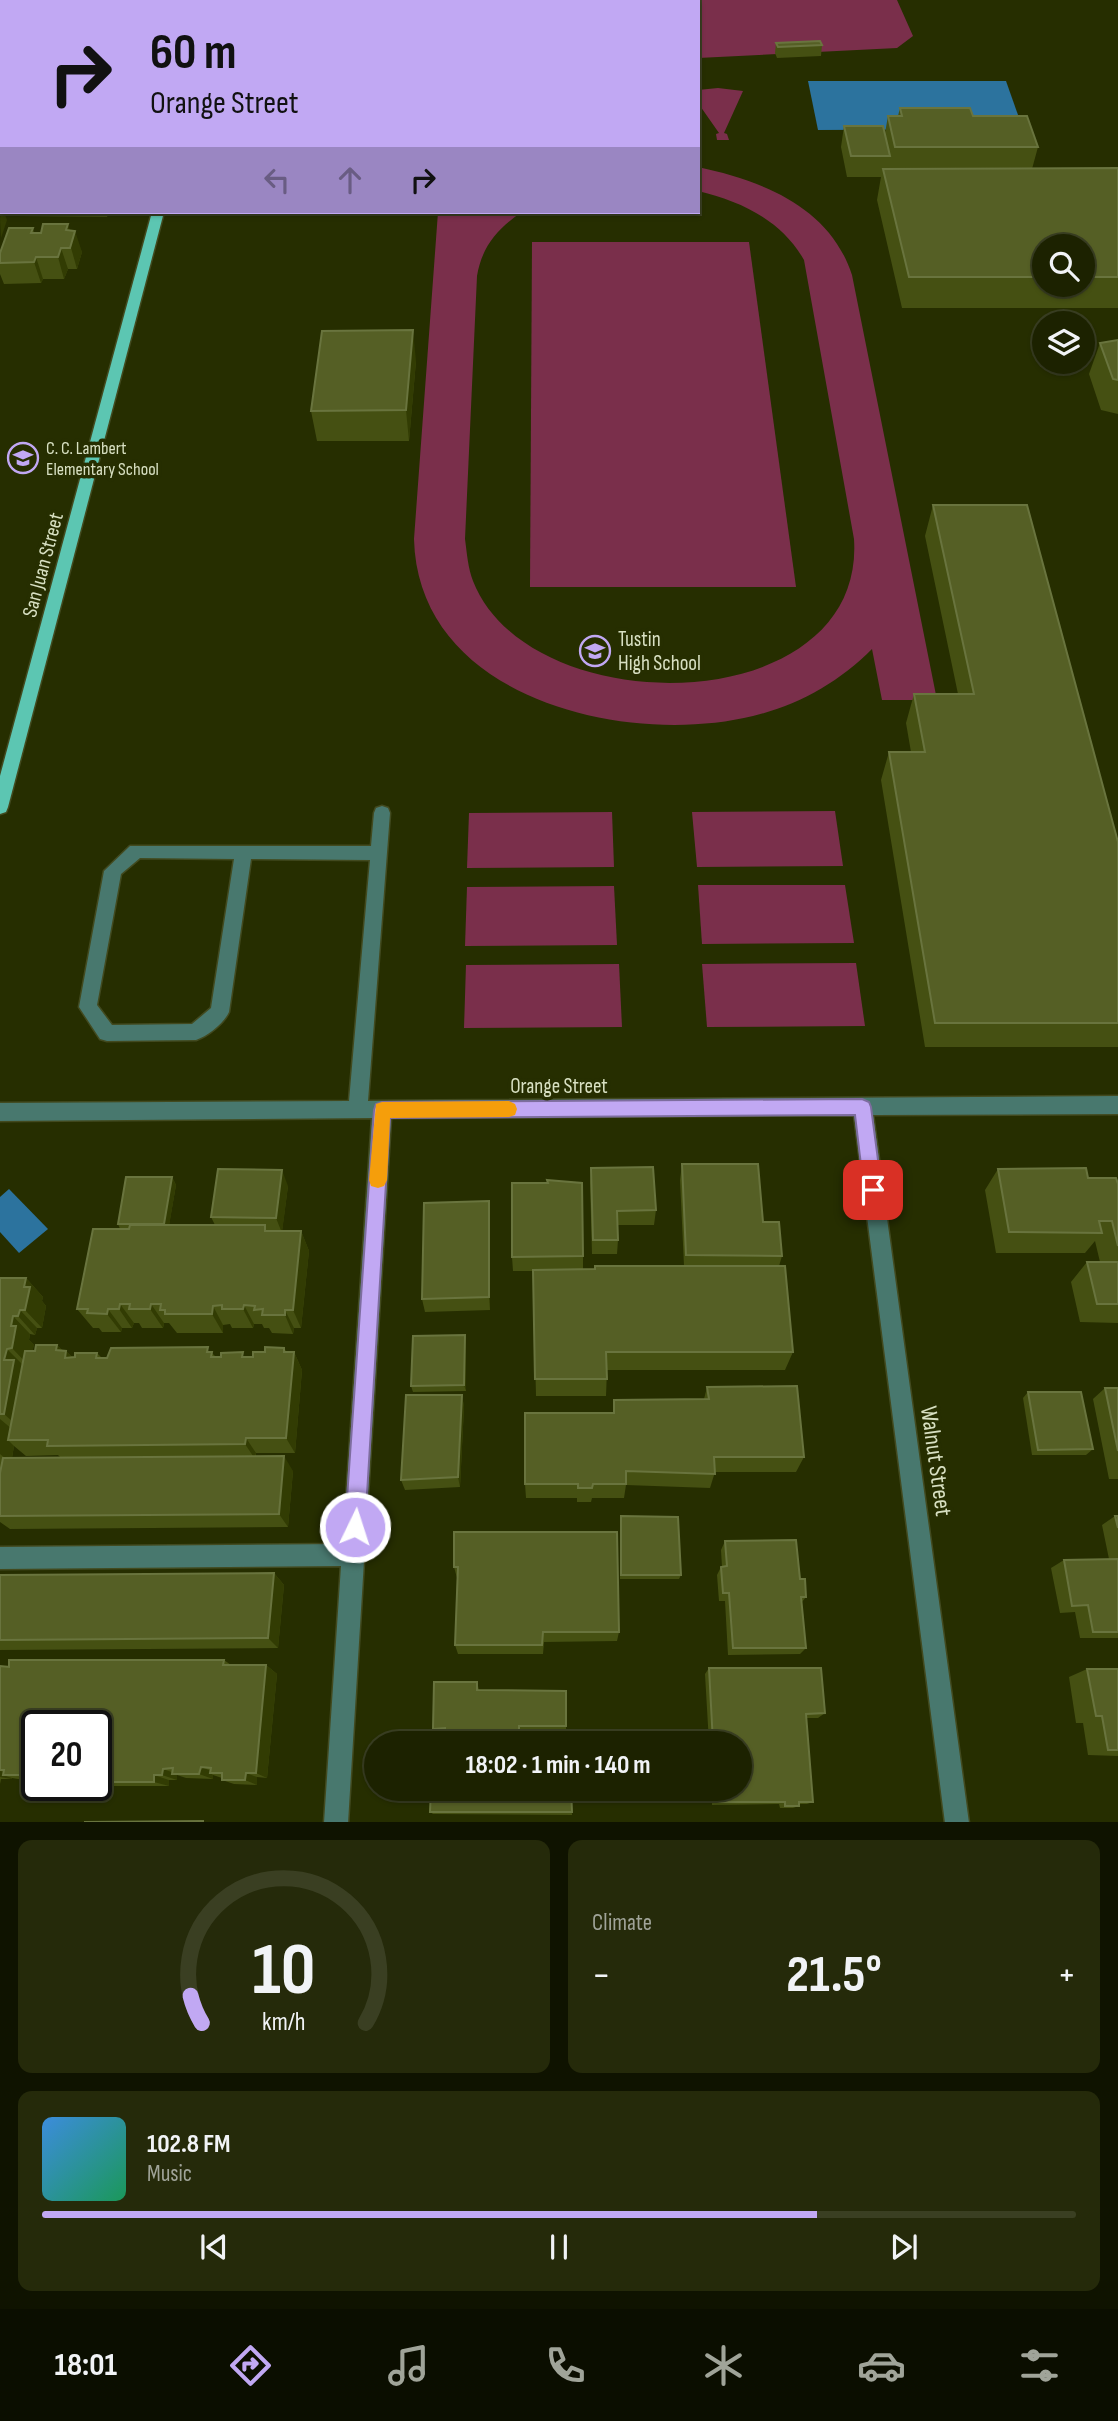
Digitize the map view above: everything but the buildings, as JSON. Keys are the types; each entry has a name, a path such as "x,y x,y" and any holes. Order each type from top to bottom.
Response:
{"main road":[{"name":"San Juan Street","path":"0,807 157,214"}],"street":[{"path":"358,1111 382,813"},
{"path":"244,851 220,1012 196,1032 107,1033 88,1007 113,870 136,851 244,851 379,853"},
{"name":"Orange Street","path":"0,1112 1118,1105"},
{"name":"Walnut Street","path":"862,1107 957,1822"},
{"path":"336,1822 382,1110"},
{"path":"0,1558 353,1555"}],"shaded area":[{"path":"700,0 897,0 913,36 897,48 700,58"},
{"path":"718,88 743,91 724,133 729,140 717,140 716,134 719,133 700,106 700,90"},
{"path":"700,168 746,180 791,201 828,231 842,251 852,275 937,700 882,700 872,649 846,672 817,691 786,706 753,716 702,724 647,724 591,716 537,699 490,673 451,639 425,594 414,539 438,214 520,214 492,239 479,265 477,276 465,539 473,581 506,628 558,661 622,679 689,682 754,670 808,642 843,599 854,539 804,260 795,246 772,224 745,207 700,192"},
{"path":"532,242 749,242 796,587 530,587"},
{"path":"835,811 843,866 697,867 692,812"},
{"path":"612,812 614,867 467,868 469,813"},
{"path":"698,885 845,885 854,943 702,944"},
{"path":"614,886 617,945 465,946 467,887"},
{"path":"856,963 865,1026 707,1027 702,964"},
{"path":"619,964 622,1027 464,1028 466,965"}],"water":[{"path":"808,81 1006,81 1023,129 818,130"},
{"path":"9,1189 48,1229 19,1253 0,1232 0,1197"}],"slow traffic":[{"path":"378,1180 382,1110 509,1109"}],"place":[{"name":"C. C. Lambert Elementary School","path":"23,458"},
{"name":"Tustin High School","path":"595,651"}],"route":[{"path":"355,1527 382,1110 862,1107 873,1190"}]}
